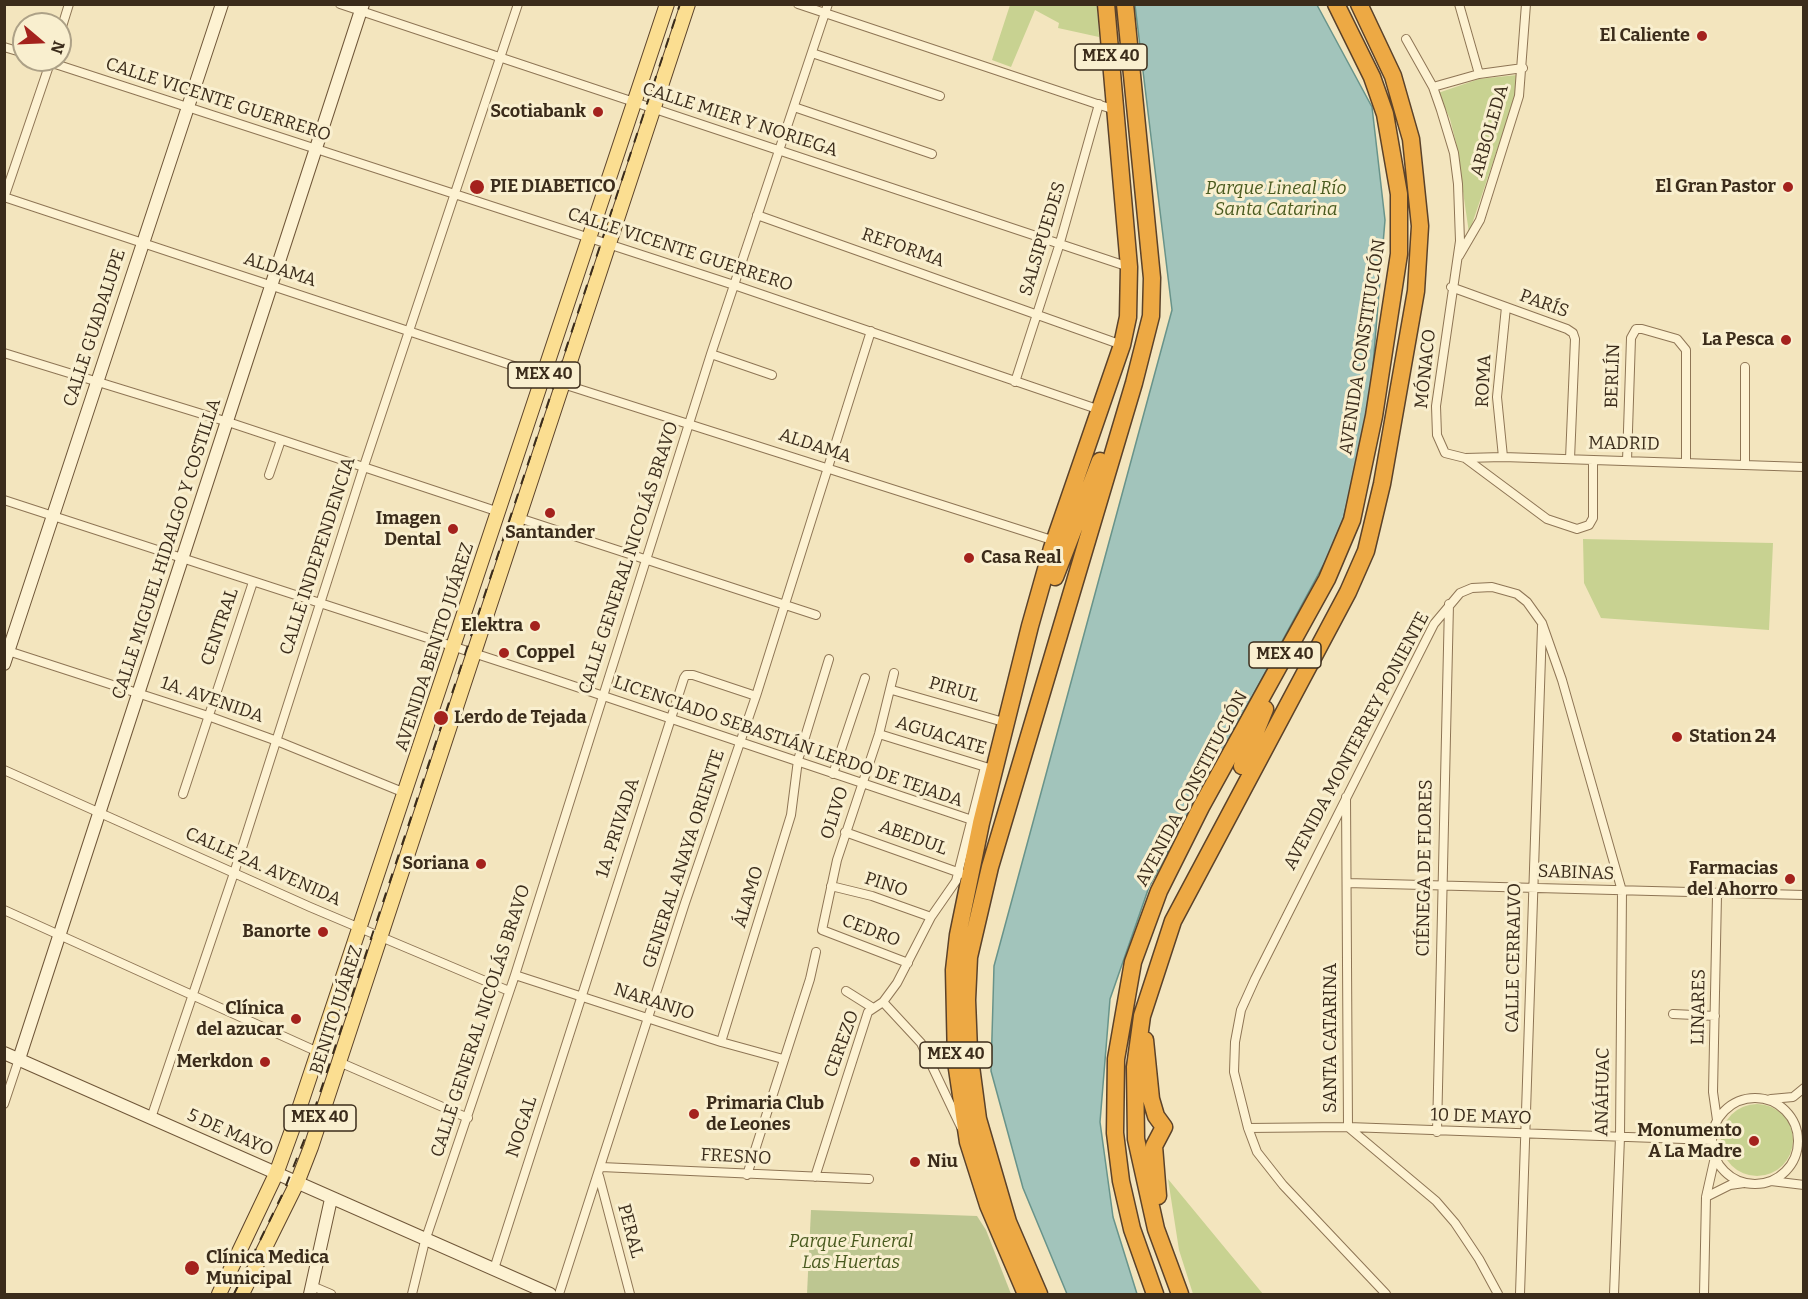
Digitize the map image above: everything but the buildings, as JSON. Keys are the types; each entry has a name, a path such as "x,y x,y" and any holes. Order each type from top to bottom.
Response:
{"highway":[{"name":"MEX 40","path":"1026,1294 988,1205 968,1142 956,1062 953,988 964,874 976,822 990,768 1007,723 1030,626 1055,541 1122,345 1130,302 1129,267 1107,107 1106,4"},
{"name":"MEX 40","path":"1039,1294 1008,1222 978,1119 969,1051 967,1000 969,957 990,867 1031,722 1134,383 1151,316 1152,278 1125,4"},
{"name":"AVENIDA CONSTITUCIÓN","path":"1155,1294 1131,1229 1117,1157 1114,1084 1122,1010 1133,962 1159,891 1327,579 1352,520 1374,416 1399,254 1399,194 1385,114 1368,69 1336,4"},
{"name":"MEX 40","path":"1180,1294 1163,1251 1136,1139 1135,1067 1142,1016 1173,921 1220,828 1348,592 1366,551 1380,496 1414,303 1420,226 1411,139 1393,76 1359,4"},
{"path":"1011,702 1069,537 1134,383"},
{"path":"1220,828 1223,810 1254,740 1278,669"},
{"path":"1142,1016 1151,1099 1156,1116 1164,1127 1154,1146 1153,1158 1162,1213 1163,1251"}],"main road":[{"name":"AVENIDA BENITO JUÁREZ","path":"219,1294 276,1174 667,4"},
{"name":"MEX 40","path":"381,935 688,4"},
{"name":"BENITO JUÁREZ","path":"242,1294 297,1183 381,935"},
{"path":"230,1272 249,1281"}],"street":[{"name":"CALLE GUADALUPE","path":"4,664 186,106 222,4"},
{"name":"CALLE MIER Y NORIEGA","path":"340,4 362,8 499,58 780,150 1059,246 1129,267"},
{"name":"CALLE INDEPENDENCIA","path":"151,1118 278,741 319,603 518,4"},
{"path":"798,4 827,9 1107,107"},
{"path":"1458,4 1479,74"},
{"name":"ARBOLEDA","path":"1458,259 1470,241 1483,211 1519,96 1523,68 1526,4"},
{"name":"CALLE MIGUEL HIDALGO Y COSTILLA","path":"4,1104 362,8"},
{"name":"CALLE GENERAL NICOLÁS BRAVO","path":"412,1294 425,1240 515,975 711,354 827,9"},
{"path":"1406,39 1433,87 1456,169 1460,241 1458,259"},
{"path":"812,53 940,96"},
{"path":"1433,87 1479,74 1523,68"},
{"name":"CALLE VICENTE GUERRERO","path":"72,69 734,285 1100,411"},
{"path":"5,197 45,72"},
{"path":"794,107 932,154"},
{"name":"SALSIPUEDES","path":"1016,382 1059,246 1107,107"},
{"name":"ALDAMA","path":"5,197 544,376"},
{"name":"REFORMA","path":"757,215 1038,313 1122,345"},
{"name":"MÓNACO","path":"1444,453 1437,435 1436,406 1451,287 1458,259"},
{"name":"PARÍS","path":"1451,287 1573,333 1575,339 1570,459"},
{"name":"ROMA","path":"1503,457 1497,397 1506,307"},
{"name":"BERLÍN","path":"1627,461 1630,338 1636,329 1642,329 1683,343 1686,350 1686,462"},
{"name":"GENERAL ANAYA ORIENTE","path":"560,1294 685,903 756,696 871,331"},
{"path":"4,353 228,422 499,512"},
{"path":"711,354 772,375"},
{"path":"1745,367 1745,465"},
{"name":"ALDAMA","path":"563,384 1055,541"},
{"path":"269,475 281,440"},
{"name":"MADRID","path":"1444,453 1466,458 1503,457 1803,467"},
{"path":"1466,458 1547,519 1577,529 1589,525 1593,518 1593,460"},
{"name":"LICENCIADO SEBASTIÁN LERDO DE TEJADA","path":"4,500 798,760 976,822"},
{"path":"519,518 816,615"},
{"name":"CENTRAL","path":"183,794 253,582"},
{"name":"AVENIDA MONTERREY PONIENTE","path":"1386,1294 1283,1185 1257,1152 1248,1128 1234,1071 1234,1042 1241,1010 1400,686 1434,624 1460,593 1472,588 1505,589 1527,602 1542,623 1556,662 1622,891"},
{"name":"CIÉNEGA DE FLORES","path":"1437,1132 1449,604"},
{"name":"CALLE CERRALVO","path":"1520,1294 1542,623"},
{"name":"1A. AVENIDA","path":"7,651 208,716 278,741 405,793"},
{"name":"ÁLAMO","path":"721,1042 791,815 798,760 829,659"},
{"path":"1539,666 1547,659 1556,662"},
{"name":"OLIVO","path":"822,930 845,832 879,734 892,690 894,673"},
{"name":"1A. PRIVADA","path":"581,996 684,678 689,674 756,696"},
{"path":"833,774 864,678"},
{"name":"PIRUL","path":"892,690 1007,723"},
{"name":"AGUACATE","path":"879,734 990,768"},
{"name":"CALLE 2A. AVENIDA","path":"4,770 234,873 509,991"},
{"name":"SANTA CATARINA","path":"1346,794 1348,1127 1436,1201 1455,1223 1479,1258 1498,1294"},
{"name":"ABEDUL","path":"845,832 964,874"},
{"name":"CEREZO","path":"816,1177 864,1019 873,1008 883,1002 908,963 931,917 964,874"},
{"name":"SABINAS","path":"1347,883 1803,896"},
{"name":"PINO","path":"831,886 931,917"},
{"name":"ANÁHUAC","path":"1614,1294 1620,1137 1622,891"},
{"name":"LINARES","path":"1717,894 1713,1092 1718,1120"},
{"path":"4,910 192,997 318,1052"},
{"name":"CEDRO","path":"822,930 908,963"},
{"path":"747,1175 810,980 816,952"},
{"name":"NARANJO","path":"515,975 721,1042 783,1059"},
{"path":"846,991 873,1008"},
{"name":"NOGAL","path":"494,1269 581,996"},
{"path":"883,1002 921,1043 968,1142"},
{"path":"1673,1014 1715,1016"},
{"name":"5 DE MAYO","path":"4,1053 550,1294"},
{"path":"339,1062 468,1118"},
{"path":"1704,1294 1707,1197 1715,1157 1712,1140 1718,1120 1726,1109 1739,1101 1753,1098 1768,1100 1792,1097 1803,1088"},
{"path":"1768,1100 1789,1114 1798,1139 1791,1164 1771,1181"},
{"name":"10 DE MAYO","path":"1248,1128 1348,1127 1437,1132 1712,1140"},
{"path":"1715,1157 1732,1178 1744,1183"},
{"name":"FRESNO","path":"600,1172 869,1179"},
{"name":"PERAL","path":"600,1172 630,1294"},
{"path":"1707,1197 1730,1185 1744,1183 1758,1184 1771,1181 1803,1185"},
{"path":"331,1199 311,1290 331,1294"}],"green space":[{"path":"1010,5 1097,5 1099,37 1058,28 1059,23 1035,10 1011,67 992,60"},
{"path":"1517,75 1519,78 1510,112 1469,233 1456,143 1450,119 1438,93 1479,79"},
{"path":"1583,539 1773,543 1769,630 1601,618 1584,583"},
{"path":"1764,1104 1783,1114 1791,1126 1793,1140 1791,1154 1783,1166 1771,1174 1750,1176 1731,1166 1723,1154 1721,1133 1731,1114 1743,1106"},
{"path":"1168,1179 1263,1294 1193,1294 1179,1250"},
{"name":"Parque Funeral Las Huertas","path":"811,1210 977,1216 986,1230 1011,1294 807,1294"}],"water":[{"name":"Parque Lineal Río Santa Catarina","path":"1135,5 1317,5 1372,107 1385,220 1369,414 1339,536 1149,887 1110,999 1100,1122 1113,1217 1137,1294 1067,1294 1023,1188 991,1071 994,966 1172,310"}],"railway":[{"path":"234,1294 283,1193 305,1138 680,4"}],"place":[{"name":"El Caliente","path":"1702,36"},
{"name":"Scotiabank","path":"598,112"},
{"name":"PIE DIABETICO","path":"477,187"},
{"name":"El Gran Pastor","path":"1788,187"},
{"name":"La Pesca","path":"1786,340"},
{"name":"Santander","path":"550,513"},
{"name":"Imagen Dental","path":"453,529"},
{"name":"Casa Real","path":"969,558"},
{"name":"Elektra","path":"535,626"},
{"name":"Coppel","path":"504,653"},
{"name":"Lerdo de Tejada","path":"441,718"},
{"name":"Station 24","path":"1677,737"},
{"name":"Soriana","path":"481,864"},
{"name":"Farmacias del Ahorro","path":"1790,879"},
{"name":"Banorte","path":"323,932"},
{"name":"Clínica del azucar","path":"296,1019"},
{"name":"Merkdon","path":"265,1062"},
{"name":"Primaria Club de Leones","path":"694,1114"},
{"name":"Monumento A La Madre","path":"1754,1141"},
{"name":"Niu","path":"915,1162"},
{"name":"Clínica Medica Municipal","path":"192,1268"}]}
